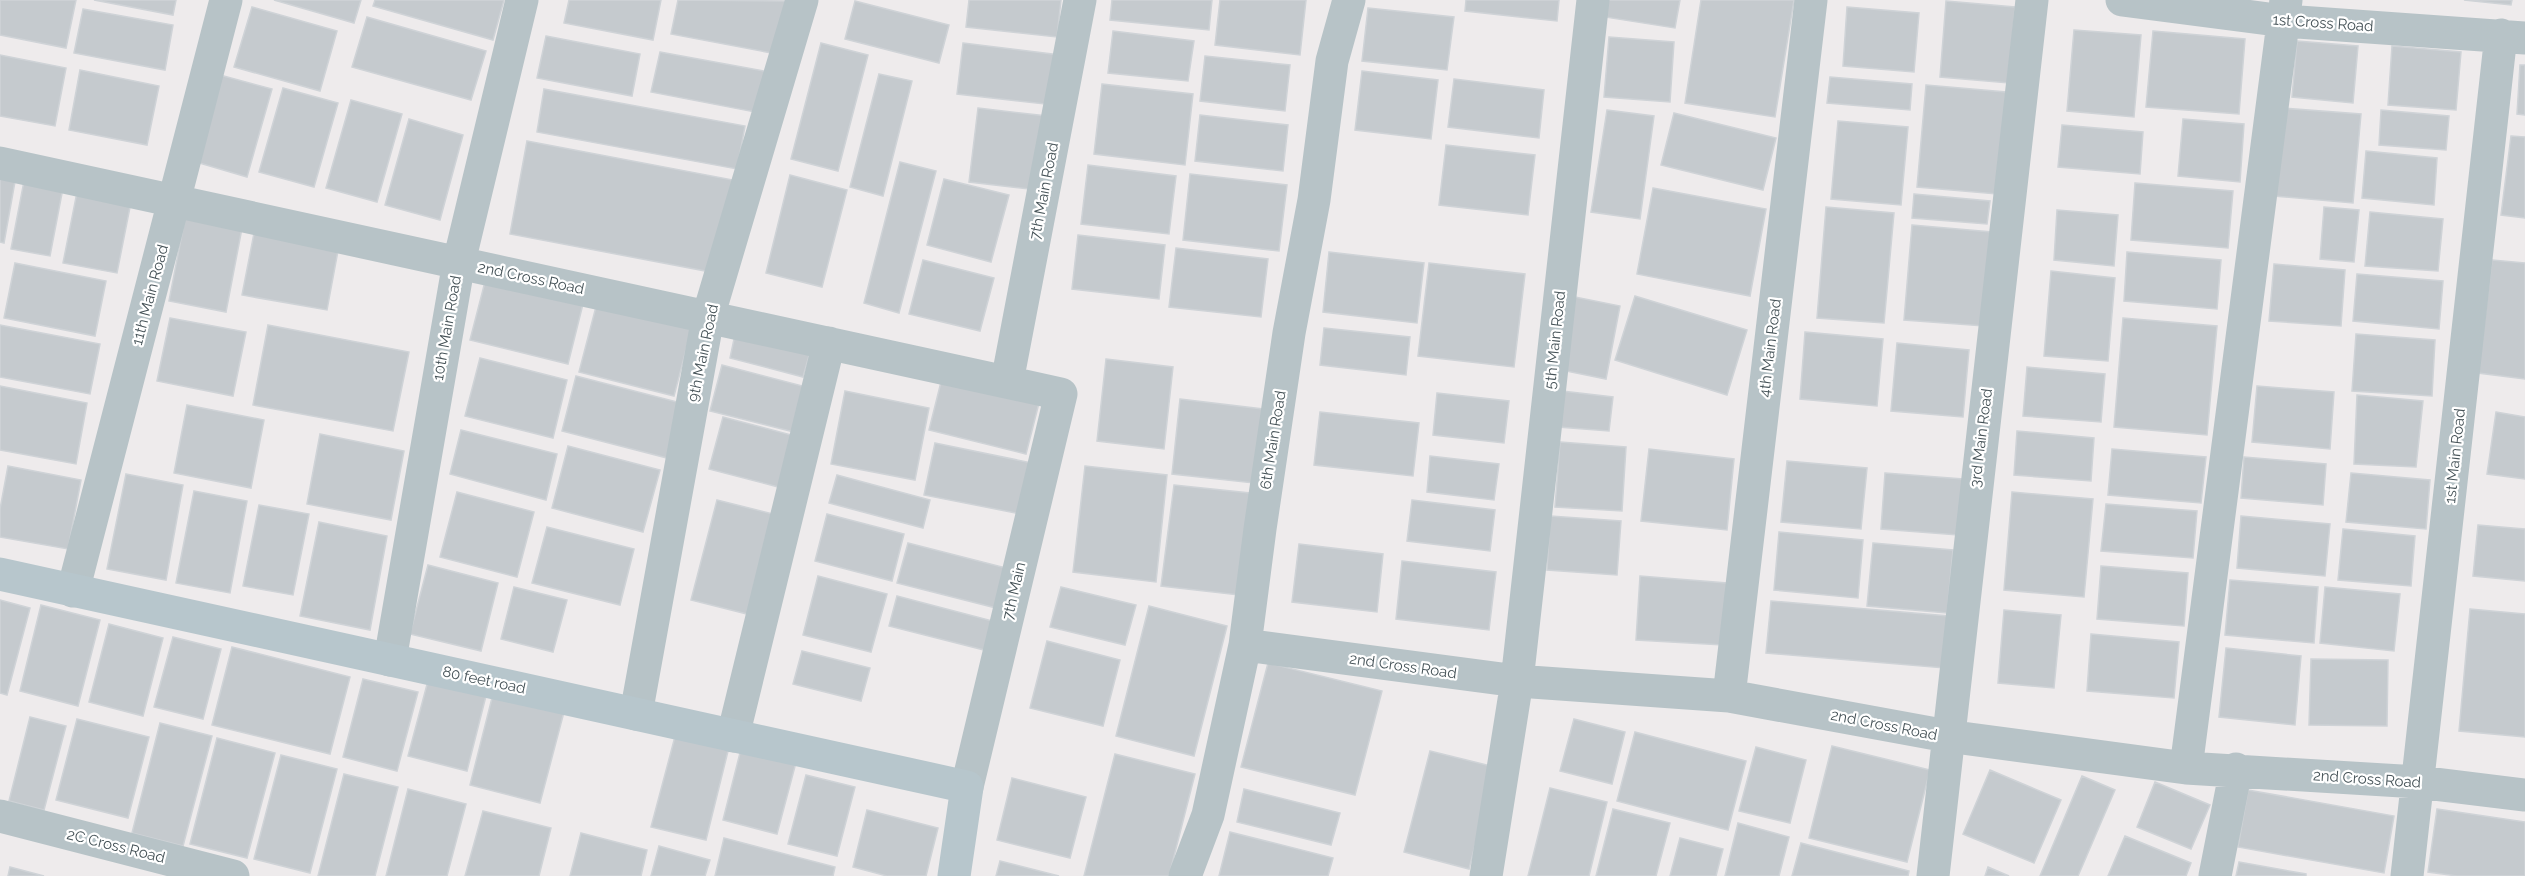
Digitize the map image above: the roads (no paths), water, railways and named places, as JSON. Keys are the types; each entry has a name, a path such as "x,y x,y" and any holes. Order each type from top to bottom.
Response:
{"street":[{"name":"11th Main Road","path":"73,591 226,0"},
{"name":"10th Main Road","path":"390,660 459,262 522,0"},
{"name":"9th Main Road","path":"636,714 708,317 802,0"},
{"name":"7th Main Road","path":"1007,382 1080,0"},
{"name":"6th Main Road","path":"1185,876 1208,815 1245,645 1261,517 1289,333 1314,200 1332,61 1349,0"},
{"name":"5th Main Road","path":"1486,876 1517,681 1593,0"},
{"name":"4th Main Road","path":"1729,696 1811,0"},
{"name":"3rd Main Road","path":"1933,876 1947,736 2032,0"},
{"name":"1st Cross Road","path":"2122,0 2285,11 2513,37"},
{"path":"2186,768 2285,11"},
{"name":"1st Main Road","path":"2407,876 2513,37"},
{"name":"2nd Cross Road","path":"0,163 1061,394"},
{"path":"734,736 829,343"},
{"name":"7th Main","path":"967,787 1061,394"},
{"name":"80 feet road","path":"0,574 967,787"},
{"name":"2nd Cross Road","path":"1245,645 1517,681 1729,696 1947,736 2186,768 2236,769 2418,782 2525,795"},
{"path":"2215,876 2236,769"},
{"path":"954,876 967,787"},
{"name":"2C Cross Road","path":"0,816 232,876"}]}
